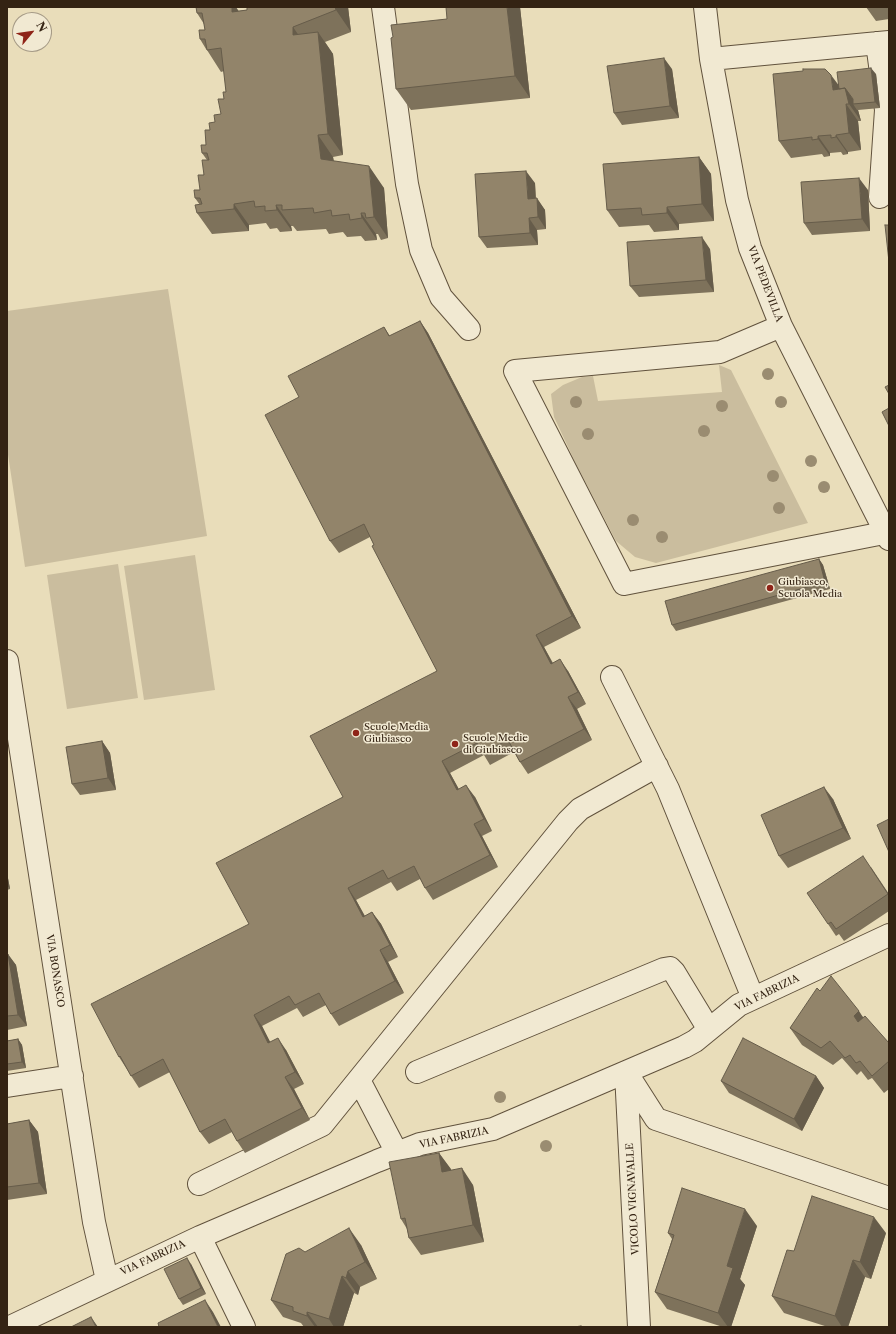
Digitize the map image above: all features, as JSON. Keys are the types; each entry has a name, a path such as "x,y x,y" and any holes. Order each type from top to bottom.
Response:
{"street":[{"path":"383,7 407,184 421,250 441,297 469,329"},
{"name":"VIA PEDEVILLA","path":"704,7 711,60 737,200 750,248 781,326 888,535"},
{"path":"711,60 883,43 886,110 880,198"},
{"path":"781,326 720,352 515,371 624,584 888,535"},
{"name":"VIA BONASCO","path":"7,661 16,771 72,1076 94,1222 107,1280"},
{"path":"612,676 657,766 753,998"},
{"path":"199,1184 322,1125 568,821 580,809 657,766"},
{"name":"VIA FABRIZIA","path":"10,1327 200,1237 397,1153 420,1144 493,1129 684,1047 695,1041 708,1028 730,1011 753,998 889,935"},
{"path":"418,1072 664,969 670,968 674,972 708,1028"},
{"path":"626,1072 656,1119 889,1198"},
{"name":"VICOLO VIGNAVALLE","path":"626,1072 639,1327"},
{"path":"7,1086 72,1076"},
{"path":"359,1080 397,1153"},
{"path":"200,1237 244,1327"}],"shaded area":[{"path":"168,289 207,536 25,567 7,448 7,311"},
{"path":"719,365 731,370 808,523 656,563 635,557 616,541 576,464 554,417 551,394 563,385 582,377 593,376 598,401 722,392"},
{"path":"195,555 215,690 144,700 124,566"},
{"path":"118,564 138,698 67,709 47,575"}],"building":[{"path":"196,7 232,7 232,12 247,10 247,7 335,7 336,10 293,27 293,35 318,32 328,134 318,135 321,159 369,166 374,217 366,218 365,213 361,213 362,218 350,220 349,214 332,216 331,210 314,213 313,208 282,210 282,205 276,205 277,210 265,211 265,206 255,207 254,201 234,204 234,209 197,213 195,205 202,204 200,198 195,198 194,190 200,190 198,175 204,175 202,160 209,160 207,153 202,153 201,145 206,145 205,130 210,130 209,123 215,122 214,115 221,114 218,99 224,99 223,92 226,92 221,48 207,50 205,39 200,39 199,30 205,30 202,13 197,13"},
{"path":"446,7 507,7 515,76 396,89 391,25 447,19"},
{"path":"664,58 670,106 614,113 607,66"},
{"path":"871,68 875,102 853,104 853,99 845,88 839,89 837,72"},
{"path":"803,69 825,69 831,75 833,90 845,88 849,104 846,104 849,133 836,135 836,137 831,138 831,135 818,136 818,139 812,140 812,137 779,141 773,74 803,71"},
{"path":"699,157 702,204 667,207 667,213 642,215 641,208 607,210 603,164"},
{"path":"526,171 528,199 537,198 538,217 529,218 530,233 479,237 475,174"},
{"path":"859,178 862,219 804,223 801,182"},
{"path":"885,225 889,225 889,262"},
{"path":"702,237 706,280 630,286 627,242"},
{"name":"Scuole Medie di Giubiasco","path":"420,321 572,616 536,635 551,664 560,659 578,692 568,697 584,729 520,762 508,740 482,753 477,743 442,761 457,790 466,785 484,819 474,824 490,855 425,888 414,866 388,879 383,870 348,888 363,917 372,912 390,945 380,950 395,981 331,1014 319,993 295,1005 289,996 254,1015 268,1043 278,1038 295,1072 285,1077 302,1108 237,1141 225,1119 200,1132 163,1059 131,1076 120,1056 119,1057 91,1004 249,924 216,863 343,797 310,736 437,671 372,546 374,545 364,524 330,541 265,415 299,397 288,376 384,327 389,336"},
{"path":"889,385 889,394 885,387"},
{"path":"889,408 889,426 882,412"},
{"path":"819,559 825,582 672,625 665,601"},
{"path":"102,741 108,778 72,784 66,747"},
{"path":"824,787 843,828 779,856 761,815"},
{"path":"889,819 889,852 877,825"},
{"path":"863,856 888,894 836,929 831,922 828,924 807,893"},
{"path":"7,954 18,1015 7,1016"},
{"path":"831,976 859,1011 854,1016 858,1022 865,1016 889,1043 889,1061 872,1076 860,1061 856,1063 850,1055 845,1058 830,1041 821,1048 790,1028 817,988 820,991"},
{"path":"743,1038 816,1076 794,1119 721,1081"},
{"path":"18,1039 22,1062 7,1064 7,1041"},
{"path":"29,1120 39,1183 7,1187 7,1124"},
{"path":"439,1153 442,1172 462,1168 473,1225 409,1238 405,1218 401,1219 389,1162"},
{"path":"682,1188 745,1209 727,1266 733,1268 718,1313 655,1292 674,1235 668,1233"},
{"path":"812,1196 874,1217 860,1262 853,1260 835,1316 772,1296 787,1250 794,1251"},
{"path":"349,1228 365,1262 348,1271 346,1278 342,1276 329,1319 307,1312 307,1316 293,1311 293,1307 271,1300 286,1254 299,1248 305,1252"},
{"path":"187,1258 201,1288 179,1299 164,1269"},
{"path":"205,1300 218,1327 159,1327 158,1323"},
{"path":"91,1317 96,1327 71,1327"}],"place":[{"name":"Giubiasco, Scuola Media","path":"770,588"},
{"name":"Scuole Media Giubiasco","path":"356,733"},
{"name":"Scuole Medie di Giubiasco","path":"455,744"}]}
